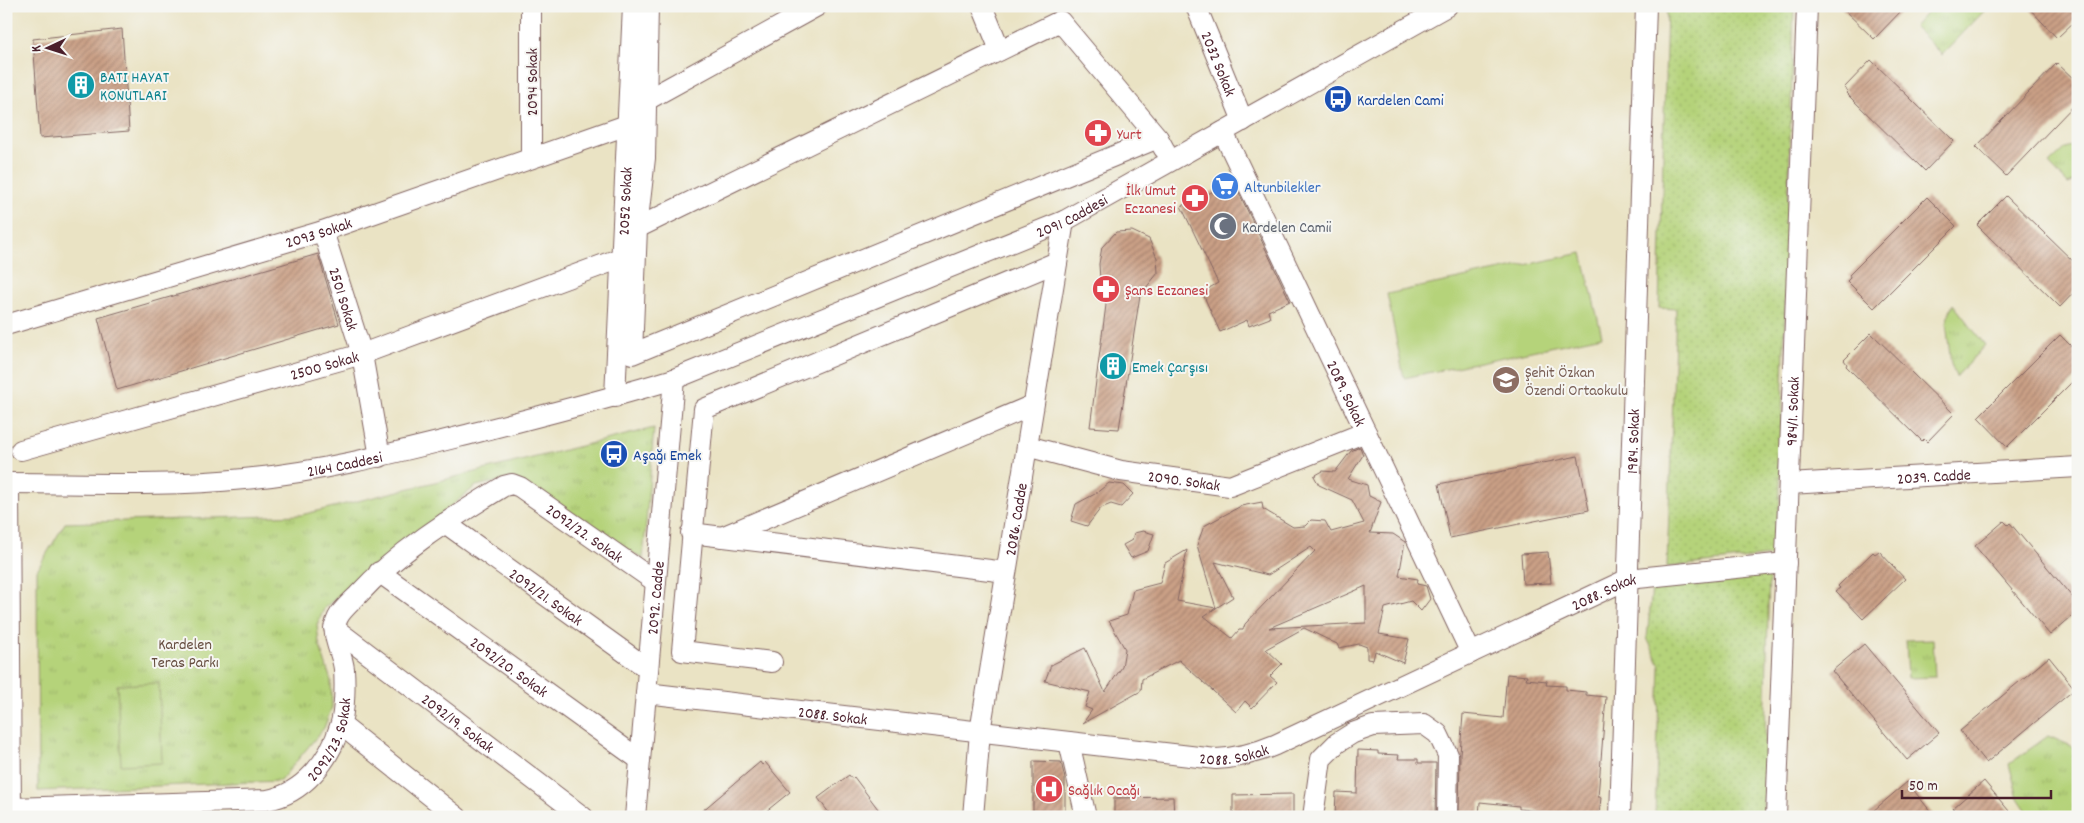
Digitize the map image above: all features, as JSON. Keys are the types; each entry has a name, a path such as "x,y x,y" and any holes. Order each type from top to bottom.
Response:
{"street":[{"name":"2094 Sokak","path":"531,6 531,158"},
{"name":"2052 Sokak","path":"615,397 632,6"},
{"path":"648,6 645,158 636,228 632,354 1158,138"},
{"path":"645,101 817,6"},
{"path":"982,6 1000,50"},
{"name":"2032 Sokak","path":"1196,6 1243,121"},
{"name":"2091 Caddesi","path":"674,379 1064,221 1447,6"},
{"name":"1984. Sokak","path":"1620,817 1646,6"},
{"name":"984/1. Sokak","path":"1776,817 1807,6"},
{"path":"636,228 1060,21 1158,138 1171,161"},
{"name":"2093 Sokak","path":"6,325 323,231 627,125"},
{"name":"2089. Sokak","path":"1223,132 1471,653"},
{"name":"2086. Cadde","path":"973,817 980,732 1064,221"},
{"name":"2501 Sokak","path":"323,231 362,354 380,457"},
{"name":"2500 Sokak","path":"21,450 362,354 621,258"},
{"path":"772,662 682,651 691,534 704,409 1057,262"},
{"name":"2164 Caddesi","path":"8,483 244,479 380,457 615,397 674,379"},
{"name":"2092. Cadde","path":"635,817 674,379"},
{"path":"722,537 1033,405"},
{"name":"2090. Sokak","path":"1027,446 1121,471 1230,486 1366,432"},
{"name":"2039. Cadde","path":"1789,484 2078,467"},
{"path":"8,483 11,812"},
{"name":"2092/22. Sokak","path":"445,523 504,486 512,484 520,486 656,582"},
{"path":"334,628 340,613 379,572 445,523"},
{"name":"2092/21. Sokak","path":"445,523 648,669"},
{"path":"691,534 1006,572"},
{"name":"2088. Sokak","path":"646,694 1216,759 1248,755 1275,745 1628,579 1786,562"},
{"name":"2092/20. Sokak","path":"379,572 640,760"},
{"name":"2092/23. Sokak","path":"11,812 278,798 291,792 311,776 328,754 341,725 344,668 334,628"},
{"name":"2092/19. Sokak","path":"334,628 584,817"},
{"path":"1313,817 1321,759 1337,742 1353,733 1373,726 1424,724 1438,734 1448,755 1447,817"},
{"path":"341,725 457,817"},
{"path":"1069,742 1086,817"}],"green space":[{"path":"1667,6 1794,6 1778,555 1667,567 1676,309 1659,308"},
{"path":"1933,6 1983,6 1986,9 1942,55 1914,27"},
{"path":"2078,144 2078,180 2068,184 2049,164 2066,148"},
{"path":"1582,253 1602,336 1404,378 1387,294"},
{"path":"1953,304 1985,345 1956,377 1951,364 1946,322"},
{"name":"Kardelen Teras Parkı","path":"654,428 643,559 514,478 476,486 325,607 317,625 319,643 331,681 332,707 324,728 280,781 38,791 37,570 65,523 301,515"},
{"path":"1769,574 1763,817 1655,817 1660,666 1647,638 1652,587"},
{"path":"1933,639 1935,677 1908,678 1906,640"},
{"path":"159,683 162,763 121,765 117,685"},
{"path":"2048,736 2074,747 2078,751 2078,817 2031,817 2018,798 2009,764"}],"building":[{"path":"1840,6 1906,6 1874,39"},
{"path":"2027,6 2078,6 2078,18 2057,38"},
{"name":"BATI HAYAT KONUTLARI","path":"122,29 129,131 40,138 33,39"},
{"path":"1871,60 1954,141 1925,171 1846,93 1848,91 1844,88"},
{"path":"2057,63 2078,83 2078,101 2006,176 1976,147"},
{"path":"1234,182 1290,301 1268,311 1270,318 1249,326 1247,320 1220,332 1202,292 1218,283 1181,206"},
{"path":"2006,196 2078,266 2078,288 2060,307 1977,225"},
{"path":"1927,197 1956,226 1874,308 1847,281 1850,278 1849,275"},
{"name":"Emek Çarşısı","path":"1132,231 1149,239 1157,258 1158,273 1140,295 1119,429 1090,427 1106,305 1100,280 1099,264 1102,247 1116,232"},
{"path":"318,254 339,324 117,390 98,318"},
{"path":"1871,333 1954,414 1927,442 1924,439 1922,441 1846,366 1847,364 1844,360"},
{"path":"2060,335 2078,353 2078,376 2007,447 1978,417"},
{"path":"1360,447 1363,455 1348,479 1367,485 1369,496 1381,502 1370,533 1393,534 1405,542 1399,576 1418,579 1417,584 1426,586 1430,599 1421,611 1411,601 1385,608 1379,634 1409,639 1403,663 1375,651 1373,660 1367,659 1367,647 1359,644 1339,648 1337,644 1304,628 1266,649 1282,664 1270,676 1277,682 1252,708 1245,701 1236,712 1179,660 1142,679 1141,691 1083,723 1092,710 1085,707 1090,692 1045,681 1051,665 1085,648 1105,692 1122,667 1125,649 1109,621 1127,615 1133,590 1160,583 1165,563 1187,550 1177,601 1216,608 1197,545 1204,526 1241,506 1262,502 1263,509 1293,527 1305,526 1311,520 1325,521 1331,532 1364,523 1352,500 1319,485 1314,476 1323,471 1335,472 1351,451","holes":["1311,547 1315,551 1245,624 1243,630 1239,630 1232,638 1204,616 1233,597 1215,562 1268,575","1366,586 1366,623 1269,628"]},
{"path":"1578,456 1589,510 1450,538 1439,484"},
{"path":"1109,483 1124,485 1133,494 1121,507 1111,504 1101,508 1087,526 1071,521 1076,504 1095,494"},
{"path":"2004,521 2008,525 2010,523 2078,604 2078,611 2050,635 1975,546"},
{"path":"1143,531 1154,534 1148,551 1131,558 1123,545 1132,540 1134,533"},
{"path":"1879,551 1905,579 1863,619 1836,591 1840,588 1838,586 1873,552 1875,554"},
{"path":"1548,552 1551,583 1523,584 1521,554"},
{"path":"1864,644 1939,733 1907,760 1832,671"},
{"path":"2049,657 2075,689 1986,763 1960,731"},
{"path":"1507,674 1527,676 1526,679 1547,681 1546,685 1566,686 1566,690 1586,692 1586,695 1606,697 1598,797 1601,797 1599,817 1538,814 1539,811 1519,809 1519,806 1480,802 1479,817 1459,817 1463,714 1503,718"},
{"path":"1358,750 1378,751 1378,754 1399,755 1398,759 1418,759 1418,763 1436,763 1435,817 1335,817 1336,792 1357,793"},
{"name":"Sağlık Ocağı","path":"1033,761 1061,762 1065,779 1065,817 1033,817"},
{"path":"760,762 762,765 765,762 790,792 759,817 695,817"},
{"path":"849,775 852,779 854,777 884,817 832,817 818,798"},
{"path":"1984,781 2014,817 1960,817 1953,808"},
{"path":"1907,782 1935,817 1866,817"},
{"path":"1293,794 1293,817 1233,817 1233,795"},
{"path":"1173,797 1174,817 1114,817 1114,798"}],"place":[{"name":"BATI HAYAT KONUTLARI","path":"81,85"},
{"name":"Kardelen Cami","path":"1338,99"},
{"name":"Yurt","path":"1098,133"},
{"name":"Altunbilekler","path":"1225,186"},
{"name":"İlk Umut Eczanesi","path":"1195,198"},
{"name":"Kardelen Camii","path":"1223,226"},
{"name":"Şans Eczanesi","path":"1106,289"},
{"name":"Emek Çarşısı","path":"1113,366"},
{"name":"Şehit Özkan Özendi Ortaokulu","path":"1506,380"},
{"name":"Aşağı Emek","path":"614,454"},
{"name":"Sağlık Ocağı","path":"1049,789"}]}
